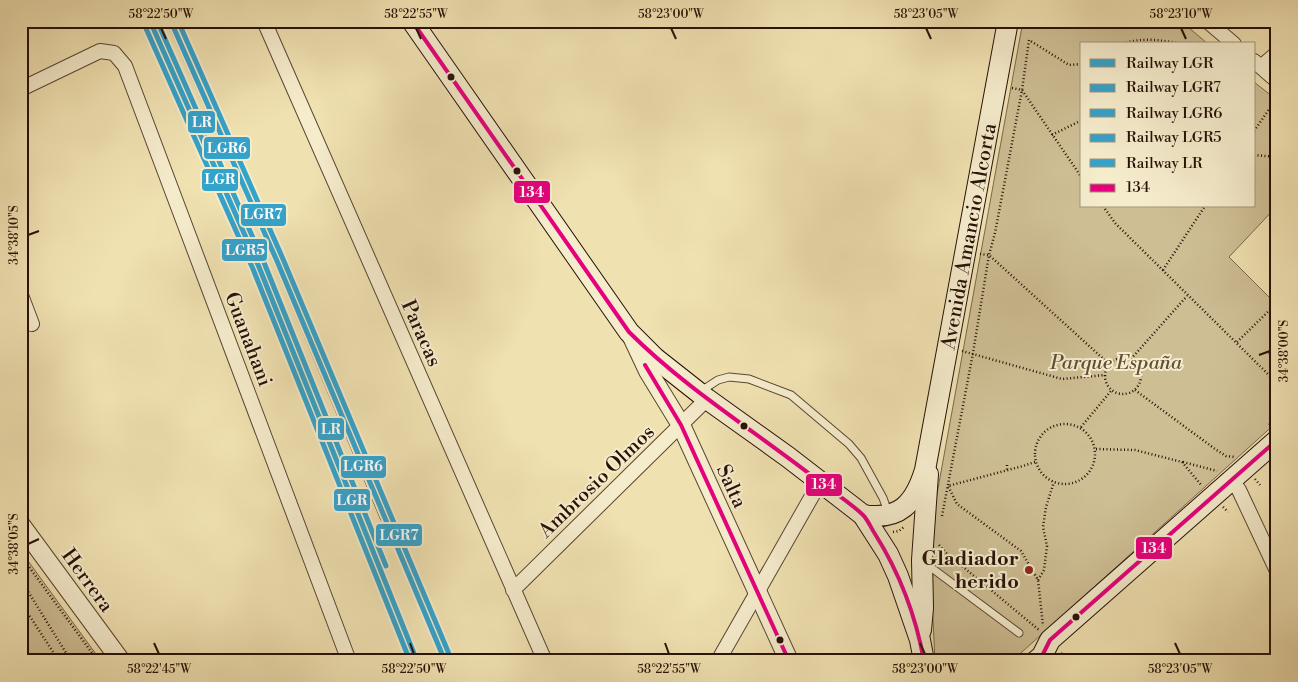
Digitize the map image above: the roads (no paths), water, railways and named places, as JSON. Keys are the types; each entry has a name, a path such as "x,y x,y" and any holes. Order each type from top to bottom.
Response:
{"main road":[{"path":"412,21 629,332 656,358 703,396 863,515 896,570 920,640 924,661"},
{"name":"Avenida Amancio Alcorta","path":"889,515 900,511 913,498 922,477 929,451 1008,21"},
{"path":"1049,658 1050,640 1221,504 1277,440"},
{"name":"Avenida Amancio Alcorta","path":"920,640 923,608 922,560 936,518 929,451"},
{"path":"1241,479 1277,457"},
{"path":"863,515 880,517 889,515"}],"street":[{"name":"Paracas","path":"264,21 545,661"},
{"path":"1207,21 1232,42"},
{"name":"Guanahani","path":"21,89 94,53 105,51 114,53 127,70 349,661"},
{"path":"1277,53 1258,64 1277,81"},
{"path":"21,295 32,324"},
{"name":"Salta","path":"629,332 648,371 681,425 789,661"},
{"name":"Ambrosio Olmos","path":"513,590 681,425 703,396"},
{"path":"1241,479 1277,570"},
{"path":"718,661 820,482"},
{"name":"Herrera","path":"21,525 121,661"}],"lane":[{"path":"703,396 718,380 729,377 749,378 791,395 849,444 861,458 883,498 889,515"},
{"path":"922,560 1019,633"}],"railway":[{"path":"169,21 276,262 383,519"}],"rail line":[{"name":"LGR","path":"150,21 259,267 417,661"},
{"name":"LR","path":"157,21 265,265 386,566"},
{"name":"LGR7","path":"178,21 283,259 452,661"},
{"name":"LGR5","path":"144,24 253,269 410,661"},
{"name":"LGR6","path":"172,24 277,261 445,661"}],"place":[{"name":"Gladiador herido","path":"1029,570"}],"park label":[{"name":"Parque España","path":"1116,362"}]}
